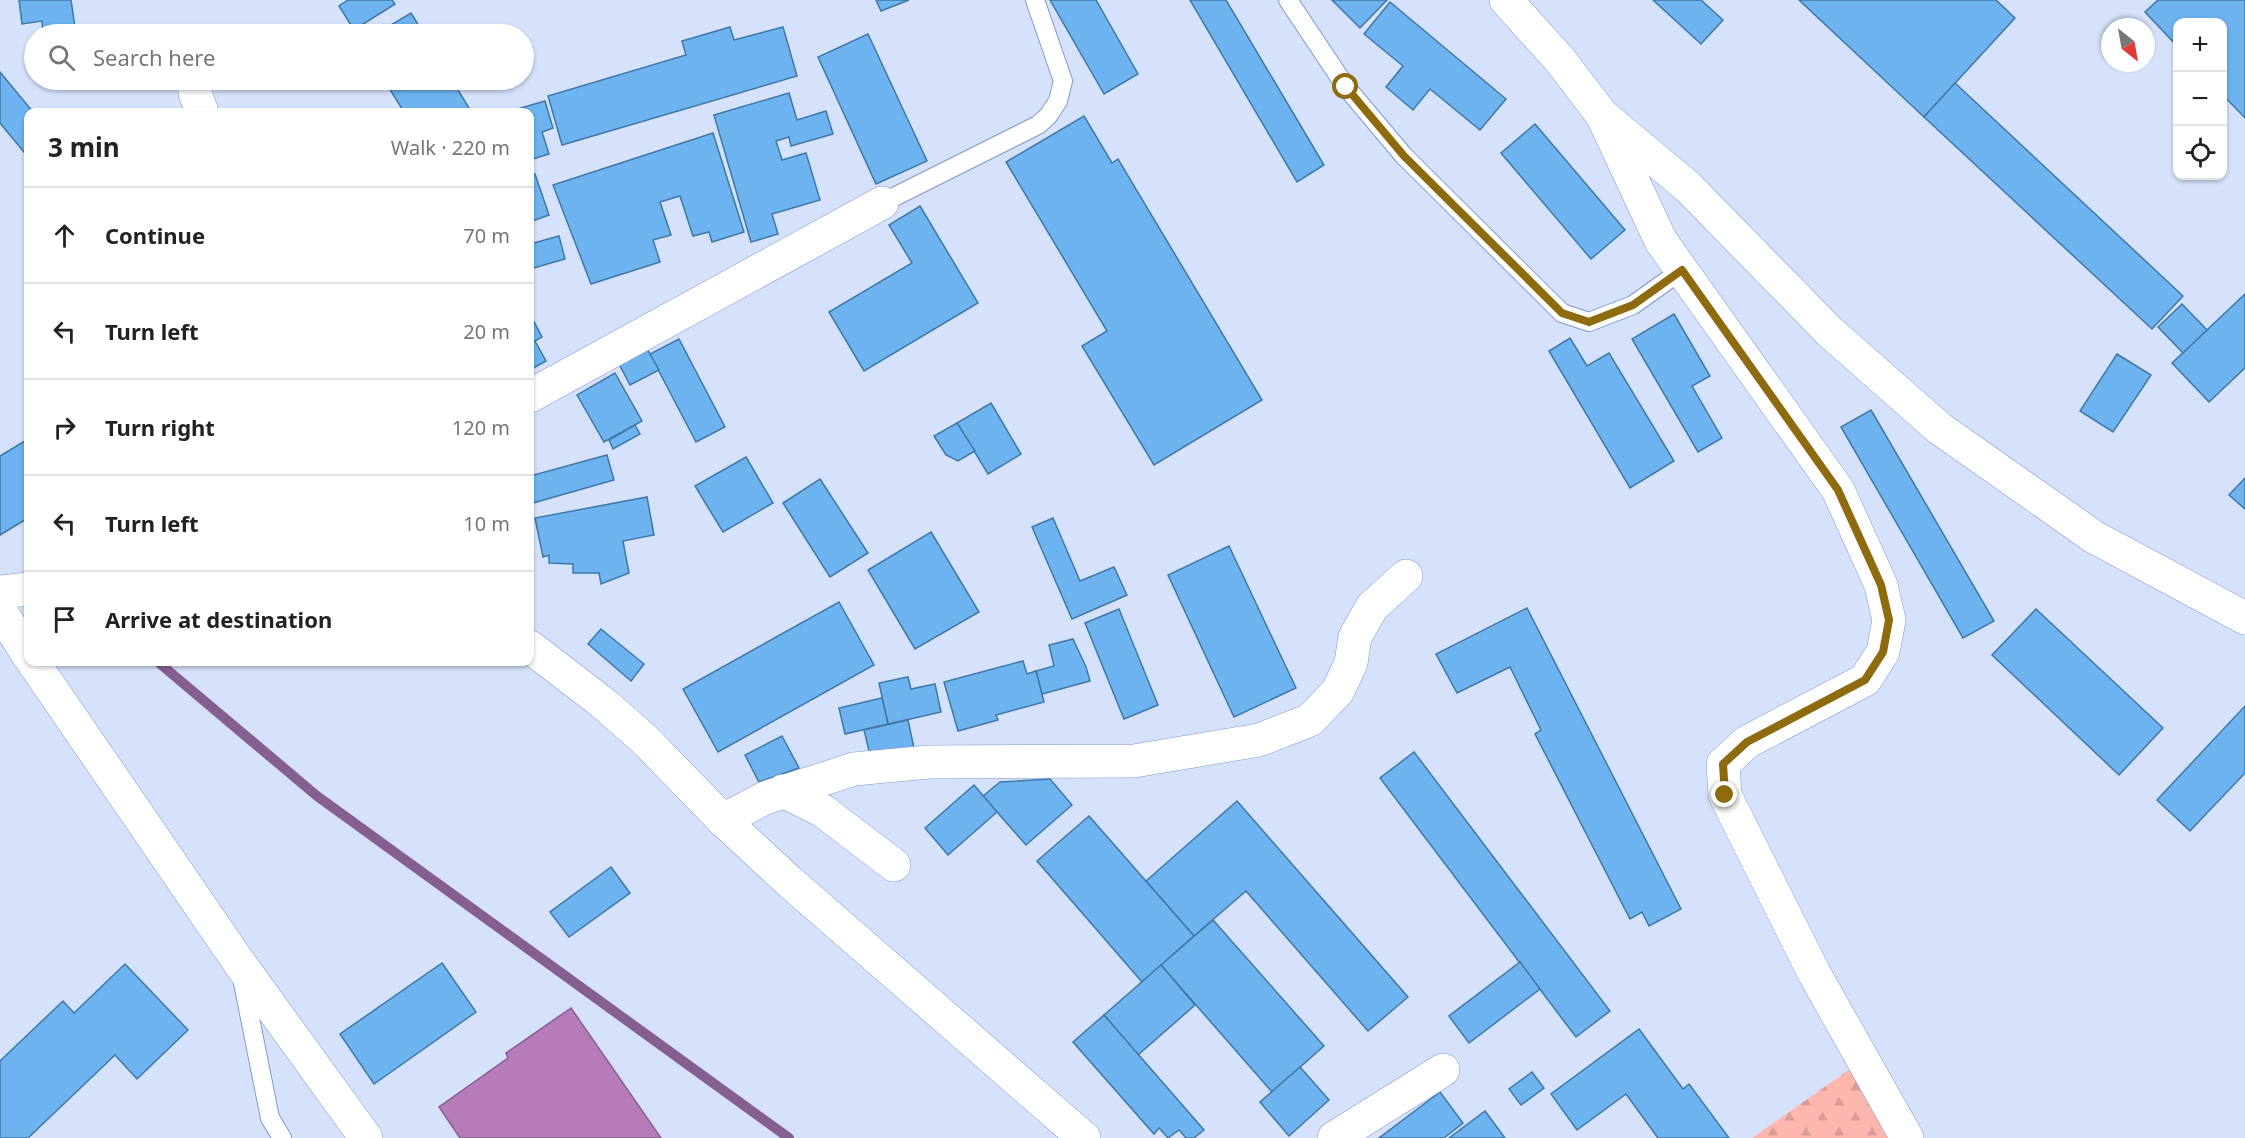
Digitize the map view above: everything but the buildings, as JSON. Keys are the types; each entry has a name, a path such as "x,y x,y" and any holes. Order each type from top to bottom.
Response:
{"street":[{"path":"1506,0 1560,60 1602,115 1662,241 1838,490 1881,585 1889,620 1883,652 1865,680 1747,742 1723,764 1725,795 1814,973 1907,1138"},
{"path":"195,90 201,108"},
{"path":"1602,115 1688,187 1830,332 1939,428 2094,537 2245,618"},
{"path":"534,394 882,203"},
{"path":"723,820 765,798 854,769 929,762 1134,761 1259,740 1310,720 1338,691 1352,663 1355,637 1372,607 1406,576"},
{"path":"24,592 1,606 24,647"},
{"path":"534,649 603,703 644,739 723,820 791,883 1084,1138"},
{"path":"36,666 238,961 366,1138"},
{"path":"783,791 823,811 894,866"},
{"path":"1334,1138 1443,1070"}],"lane":[{"path":"882,203 1038,125 1048,116 1058,101 1063,81 1035,0"},
{"path":"1288,0 1346,87 1404,156 1562,313 1589,322 1633,305 1682,270"},
{"path":"238,961 270,1118 282,1138"}],"green space":[{"path":"1850,1069 1888,1138 1752,1138"}],"shaded area":[{"path":"571,1008 661,1138 460,1138 439,1107 508,1058 506,1053"}],"waterway":[{"path":"163,666 317,796 789,1138"}],"route":[{"path":"1346,87 1404,156 1562,313 1589,322 1633,305 1682,270 1838,490 1881,585 1889,620 1883,652 1865,680 1747,742 1723,764 1725,795"}]}
